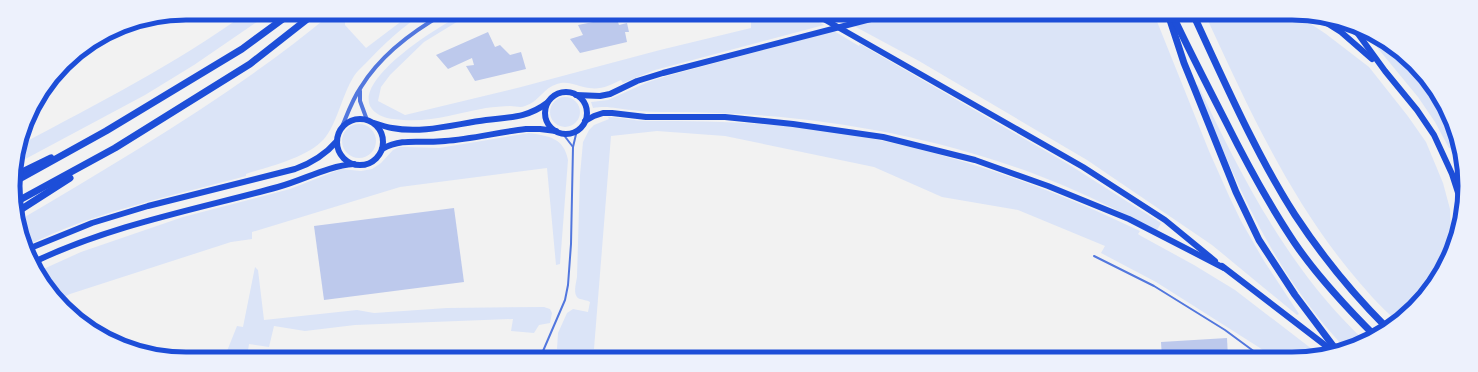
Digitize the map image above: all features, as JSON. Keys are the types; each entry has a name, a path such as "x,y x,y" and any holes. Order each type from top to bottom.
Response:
{"highway":[{"path":"20,179 106,131 242,50 282,20"},
{"path":"21,209 115,148 250,64 307,20"},
{"path":"1170,20 1184,63 1236,192 1260,240 1295,295 1334,346"},
{"path":"1175,20 1249,166 1281,222 1319,275 1339,299 1371,332"},
{"path":"1196,20 1263,159 1295,214 1351,290 1384,324"},
{"path":"20,173 106,131"},
{"path":"20,200 115,148"}],"main road":[{"path":"825,20 1083,167 1165,220 1224,268 1328,348"},
{"path":"576,95 600,96 610,94 638,81 663,72 867,20"},
{"path":"1328,24 1357,45 1385,71"},
{"path":"1358,34 1385,71 1417,110 1434,135 1452,174 1458,193"},
{"path":"354,164 344,158 337,142 341,129 351,121 359,119 399,129 439,128 485,120 523,116 537,110 557,94 570,92 582,100 585,106 585,121"},
{"path":"547,103 545,116 547,122 551,128 563,134 571,133 577,130 585,121 594,116 607,113 646,117 725,117 793,124 883,137 975,160 1048,186 1129,219 1224,268"},
{"path":"38,260 50,254 113,232 170,215 294,182 341,165 368,164 379,156 382,150 383,140 380,130 374,123"},
{"path":"382,150 397,142 405,141 444,142 526,129 556,131"},
{"path":"32,247 92,223 148,206 295,169 317,160 337,142"}],"street":[{"path":"341,129 360,89 369,74 406,39 434,20"},
{"path":"360,89 360,101 367,120"}],"lane":[{"path":"543,352 565,300 568,285 573,147 577,130"},
{"path":"563,134 573,147"},
{"path":"1094,256 1154,286 1225,330 1255,352"}],"shaded area":[{"path":"236,20 260,20 194,65 145,95 22,161 26,142 108,98 219,32"},
{"path":"323,20 345,20 345,25 366,48 403,20 414,20 394,36 357,72 346,92 329,133 317,146 298,156 246,174 246,176 134,205 80,223 31,244 23,218 180,123 258,70"},
{"path":"452,20 460,20 424,42 390,75 381,87 378,101 405,115 751,28 751,20 815,20 824,25 655,70 623,83 621,80 606,87 593,88 569,83 557,84 552,86 530,104 523,107 507,106 486,108 440,118 418,120 383,117 374,111 370,106 369,94 376,80 388,66 404,52"},
{"path":"878,20 1156,20 1209,151 1241,221 1264,261 1299,314 1297,315 1212,245 1087,160 919,61 854,26"},
{"path":"1208,20 1305,20 1369,67 1407,115 1426,142 1443,183 1450,209 1451,231 1441,259 1424,287 1393,318 1349,270 1306,210 1269,147"},
{"path":"834,31 859,46 860,44 1068,164 1161,223 1157,230 1067,187 971,153 922,140 873,130 773,116 722,113 647,112 608,107 593,108 591,102 608,100 648,82 667,76"},
{"path":"1371,40 1395,55 1424,85 1436,103 1445,122 1453,147 1452,149 1449,148 1435,122 1418,97"},
{"path":"1198,85 1250,189 1291,254 1339,315 1361,337 1341,344 1319,319 1276,257 1241,191 1196,86"},
{"path":"565,97 571,98 579,106 579,118 571,126 565,127 559,126 551,118 550,112 551,106 559,98"},
{"path":"608,117 642,121 727,122 807,128 850,134 893,143 978,166 1060,196 1140,231 1138,234 1141,236 1194,265 1235,290 1314,351 1265,352 1156,282 1101,253 1105,246 1018,210 942,197 874,167 725,136 657,131 611,136 594,349 557,349 558,333 567,313 573,309 588,312 590,302 580,299 575,293 577,277 580,175 583,142 589,130 594,125 609,119"},
{"path":"359,124 371,129 376,141 371,153 359,158 347,153 342,141 347,129"},
{"path":"529,133 549,137 559,143 563,147 568,160 560,264 556,265 547,168 400,187 252,232 252,239 231,242 63,297 54,287 42,269 81,252 183,217 290,189 341,169 361,171 372,169 381,163 393,150 399,147 439,148"},
{"path":"255,267 258,270 264,320 357,310 374,313 447,308 544,307 550,309 552,313 550,323 539,325 534,333 511,331 513,319 355,325 305,331 274,326 269,347 249,344 248,352 227,352 237,326 243,327"}],"building":[{"path":"592,20 617,20 619,25 627,23 629,32 625,32 627,42 580,53 570,39 583,35 578,25 593,22"},
{"path":"488,32 495,47 500,45 510,55 521,52 526,69 475,81 466,66 474,65 472,58 448,69 436,55"},
{"path":"454,208 464,282 324,300 314,226"},
{"path":"1227,338 1228,352 1162,352 1161,342"}]}
